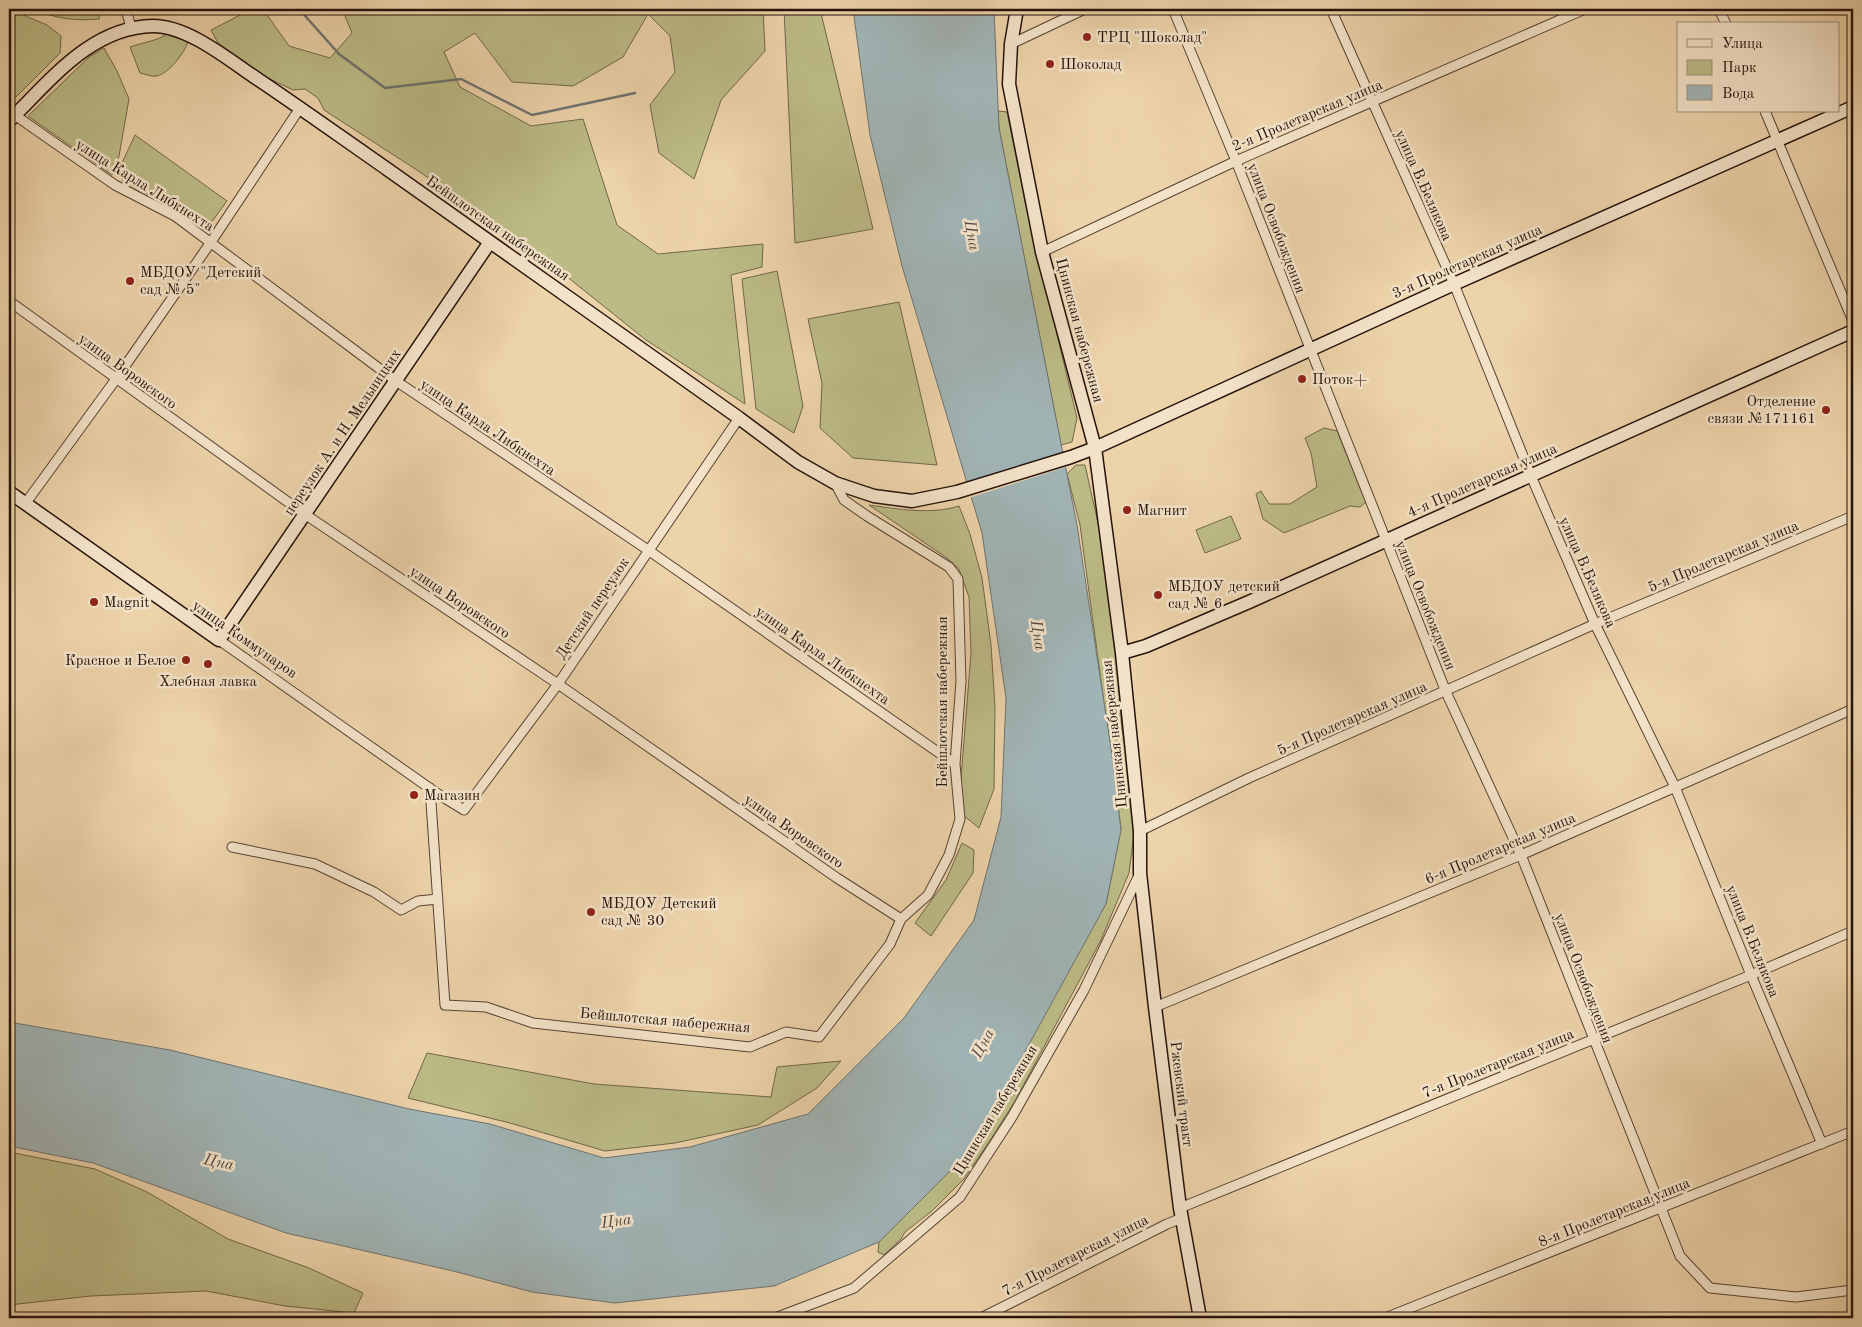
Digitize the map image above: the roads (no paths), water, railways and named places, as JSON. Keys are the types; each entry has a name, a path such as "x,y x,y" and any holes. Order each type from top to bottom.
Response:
{"street":[{"path":"126,9 131,28"},
{"name":"Цнинская набережная","path":"775,1318 854,1288 960,1197 1012,1118 1084,990 1140,873 1140,831 1122,653 1095,448 1042,252 1009,84 1011,44 1017,9"},
{"path":"1011,44 1085,9"},
{"name":"улица Освобождения","path":"1172,9 1236,161 1446,692 1521,855 1680,1256 1710,1288 1796,1297 1853,1290"},
{"name":"улица В.Белякова","path":"1331,9 1454,284 1531,476 1595,624 1675,787 1822,1144"},
{"name":"2-я Пролетарская улица","path":"1042,252 1236,161 1585,9"},
{"path":"1720,9 1725,22"},
{"name":"Бейшлотская набережная","path":"11,115 81,52 106,37 131,28 155,26 182,32 208,46 300,108 739,418 798,462 835,483 874,496 912,501 957,492 1071,457"},
{"name":"3-я Пролетарская улица","path":"1071,457 1095,448 1454,284 1853,107"},
{"path":"25,504 116,379 211,242 300,108"},
{"path":"1765,112 1853,321"},
{"name":"улица Карла Либкнехта","path":"11,115 115,185 175,216 396,382 648,550 955,764"},
{"name":"переулок А. и Н. Мельницких","path":"220,640 490,242"},
{"name":"улица Воровского","path":"9,301 306,515 558,684 837,878 901,918"},
{"name":"4-я Пролетарская улица","path":"1122,653 1146,646 1531,476 1853,330"},
{"name":"Детский переулок","path":"464,810 558,684 739,418"},
{"name":"Бейшлотская набережная","path":"438,899 445,1005 486,1007 533,1023 750,1047 786,1032 819,1037 890,944 901,918 928,895 949,855 960,819 955,764 961,681 958,579 949,567 844,500 835,483"},
{"name":"улица Коммунаров","path":"9,492 464,810"},
{"name":"5-я Пролетарская улица","path":"1140,831 1249,778 1446,692 1595,624 1853,516"},
{"name":"6-я Пролетарская улица","path":"1155,1007 1521,855 1853,709"},
{"path":"232,847 315,864 374,892 401,910 418,901 438,899 430,788"},
{"name":"Ржевский тракт","path":"1140,873 1181,1213 1200,1318"},
{"name":"7-я Пролетарская улица","path":"980,1318 1167,1224 1181,1213 1853,931"},
{"name":"8-я Пролетарская улица","path":"1386,1318 1853,1131"}],"water":[{"name":"Цна","path":"853,9 994,9 999,128 1077,525 1112,755 1121,830 1106,904 971,1150 879,1242 774,1286 615,1303 532,1292 453,1271 286,1233 93,1163 9,1146 9,1022 170,1050 409,1109 490,1124 604,1158 690,1147 808,1114 904,1018 974,920 1001,817 1006,698 982,533 902,266 870,135"}],"waterway":[{"path":"299,9 339,54 385,88 461,79 532,115 635,93"}],"place":[{"name":"ТРЦ \"Шоколад\"","path":"1087,37"},
{"name":"Шоколад","path":"1050,64"},
{"name":"МБДОУ \"Детский сад № 5\"","path":"130,281"},
{"name":"Поток+","path":"1302,379"},
{"name":"Отделение связи №171161","path":"1826,410"},
{"name":"Магнит","path":"1127,510"},
{"name":"МБДОУ детский сад № 6","path":"1158,595"},
{"name":"Magnit","path":"94,602"},
{"name":"Красное и Белое","path":"186,660"},
{"name":"Хлебная лавка","path":"208,664"},
{"name":"Магазин","path":"414,795"},
{"name":"МБДОУ Детский сад № 30","path":"591,912"}]}
